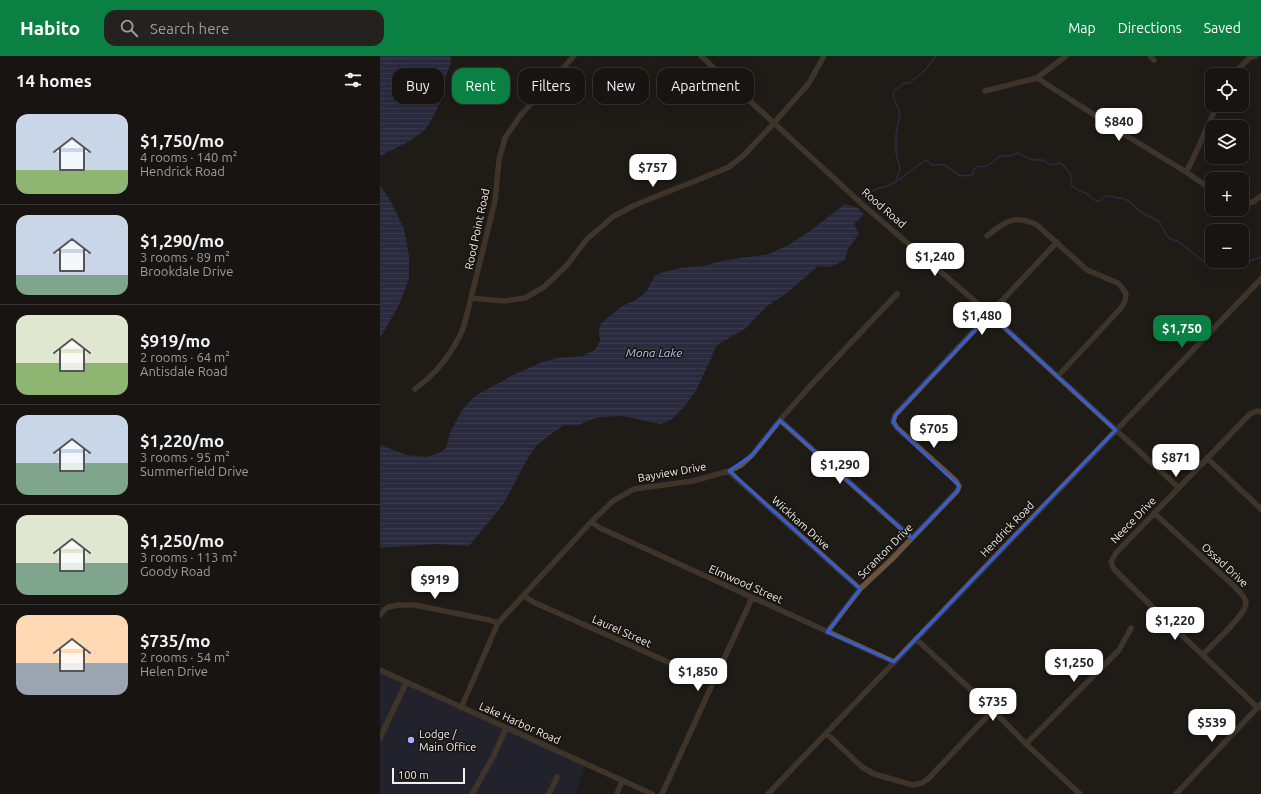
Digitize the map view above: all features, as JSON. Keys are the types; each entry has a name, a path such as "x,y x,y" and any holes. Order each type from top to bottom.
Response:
{"street":[{"name":"Rood Point Road","path":"415,389 427,380 448,357 458,341 464,326 495,201 499,160 505,138 520,116 574,56"},
{"name":"Rood Road","path":"702,56 862,204 990,314 1178,488"},
{"path":"471,298 504,301 525,298 544,287 567,264 587,239 614,216 635,205 729,167 774,123 809,83 824,56"},
{"path":"985,91 1037,78 1066,56"},
{"path":"1240,68 1250,57 1256,56"},
{"path":"1037,78 1205,185"},
{"path":"1186,172 1213,112"},
{"path":"1249,203 1253,202 1261,196"},
{"path":"987,236 1001,225 1014,219 1028,220 1037,225 1087,270 1118,283 1126,294 1122,308 1058,376"},
{"path":"990,314 1057,242"},
{"name":"Hendrick Road","path":"768,794 1261,279"},
{"name":"Bayview Drive","path":"461,708 498,623 591,522 613,501 634,489 693,481 729,471 741,465 752,455 780,420 897,294"},
{"name":"Scranton Drive","path":"827,632 860,589 892,559 957,491 958,486 955,480 897,428 893,422 895,415 990,314"},
{"name":"Neece Drive","path":"1203,654 1155,610 1114,569 1111,562 1116,553 1250,414 1259,411"},
{"path":"780,420 912,538"},
{"path":"1207,458 1261,509"},
{"name":"Wickham Drive","path":"729,471 860,589"},
{"name":"Ossad Drive","path":"1154,513 1235,588 1244,597 1246,602 1245,610 1240,617 1203,654"},
{"name":"Elmwood Street","path":"591,522 600,528 894,662"},
{"name":"Laurel Street","path":"524,596 533,602 713,682"},
{"path":"662,794 752,598"},
{"path":"380,614 388,607 398,605 415,605 498,623"},
{"path":"1026,744 1118,650 1130,628"},
{"path":"916,639 993,710 1026,744 1080,794"},
{"path":"1176,794 1259,706 1203,654"},
{"name":"Lake Harbor Road","path":"380,670 652,794"},
{"path":"380,738 406,683"},
{"path":"826,733 862,767 874,774 912,785 922,783 929,778 993,710"},
{"path":"473,794 494,755 506,728"},
{"path":"549,794 557,777"},
{"path":"617,794 622,781"}],"highlighted area":[{"path":"990,314 1116,430 894,662 827,632 860,589 729,471 752,455 780,420 912,538 957,491 959,486 897,428 893,422 895,415"}],"shaded area":[{"path":"380,670 585,764 575,794 380,794"}],"water":[{"path":"380,56 451,56 450,66 444,81 444,68 392,68 392,104 439,104 424,131 408,142 380,156"},
{"path":"380,185 391,202 404,229 409,256 409,278 399,305 380,338"},
{"name":"Mona Lake","path":"845,204 858,208 864,214 854,224 859,234 849,247 845,260 830,267 818,266 788,292 766,307 746,328 717,345 696,391 684,407 671,420 660,424 623,416 600,417 578,425 564,425 536,446 525,463 504,503 469,546 437,544 380,548 380,445 407,455 426,457 441,452 446,448 450,433 462,410 475,396 513,375 540,363 557,358 582,356 595,350 600,341 599,331 601,323 621,307 637,299 646,292 655,276 663,272 681,268 708,265 721,261 769,254 790,244 810,231"}],"waterway":[{"path":"896,180 900,169 896,153 896,134 900,113 893,96 894,91 904,83 910,83 925,70 936,56"},
{"path":"870,202 871,192 896,182 924,161 928,161 932,165 945,165 960,176 972,176 973,170 977,167 987,166 999,157 1010,156 1017,153 1033,160 1043,160 1050,165 1061,163 1070,173 1072,186 1095,200 1099,201 1110,196 1125,199 1144,214 1159,221 1169,238 1179,242 1208,265 1237,265 1261,257"}],"place":[{"name":"Lodge / Main Office","path":"411,740"}]}
